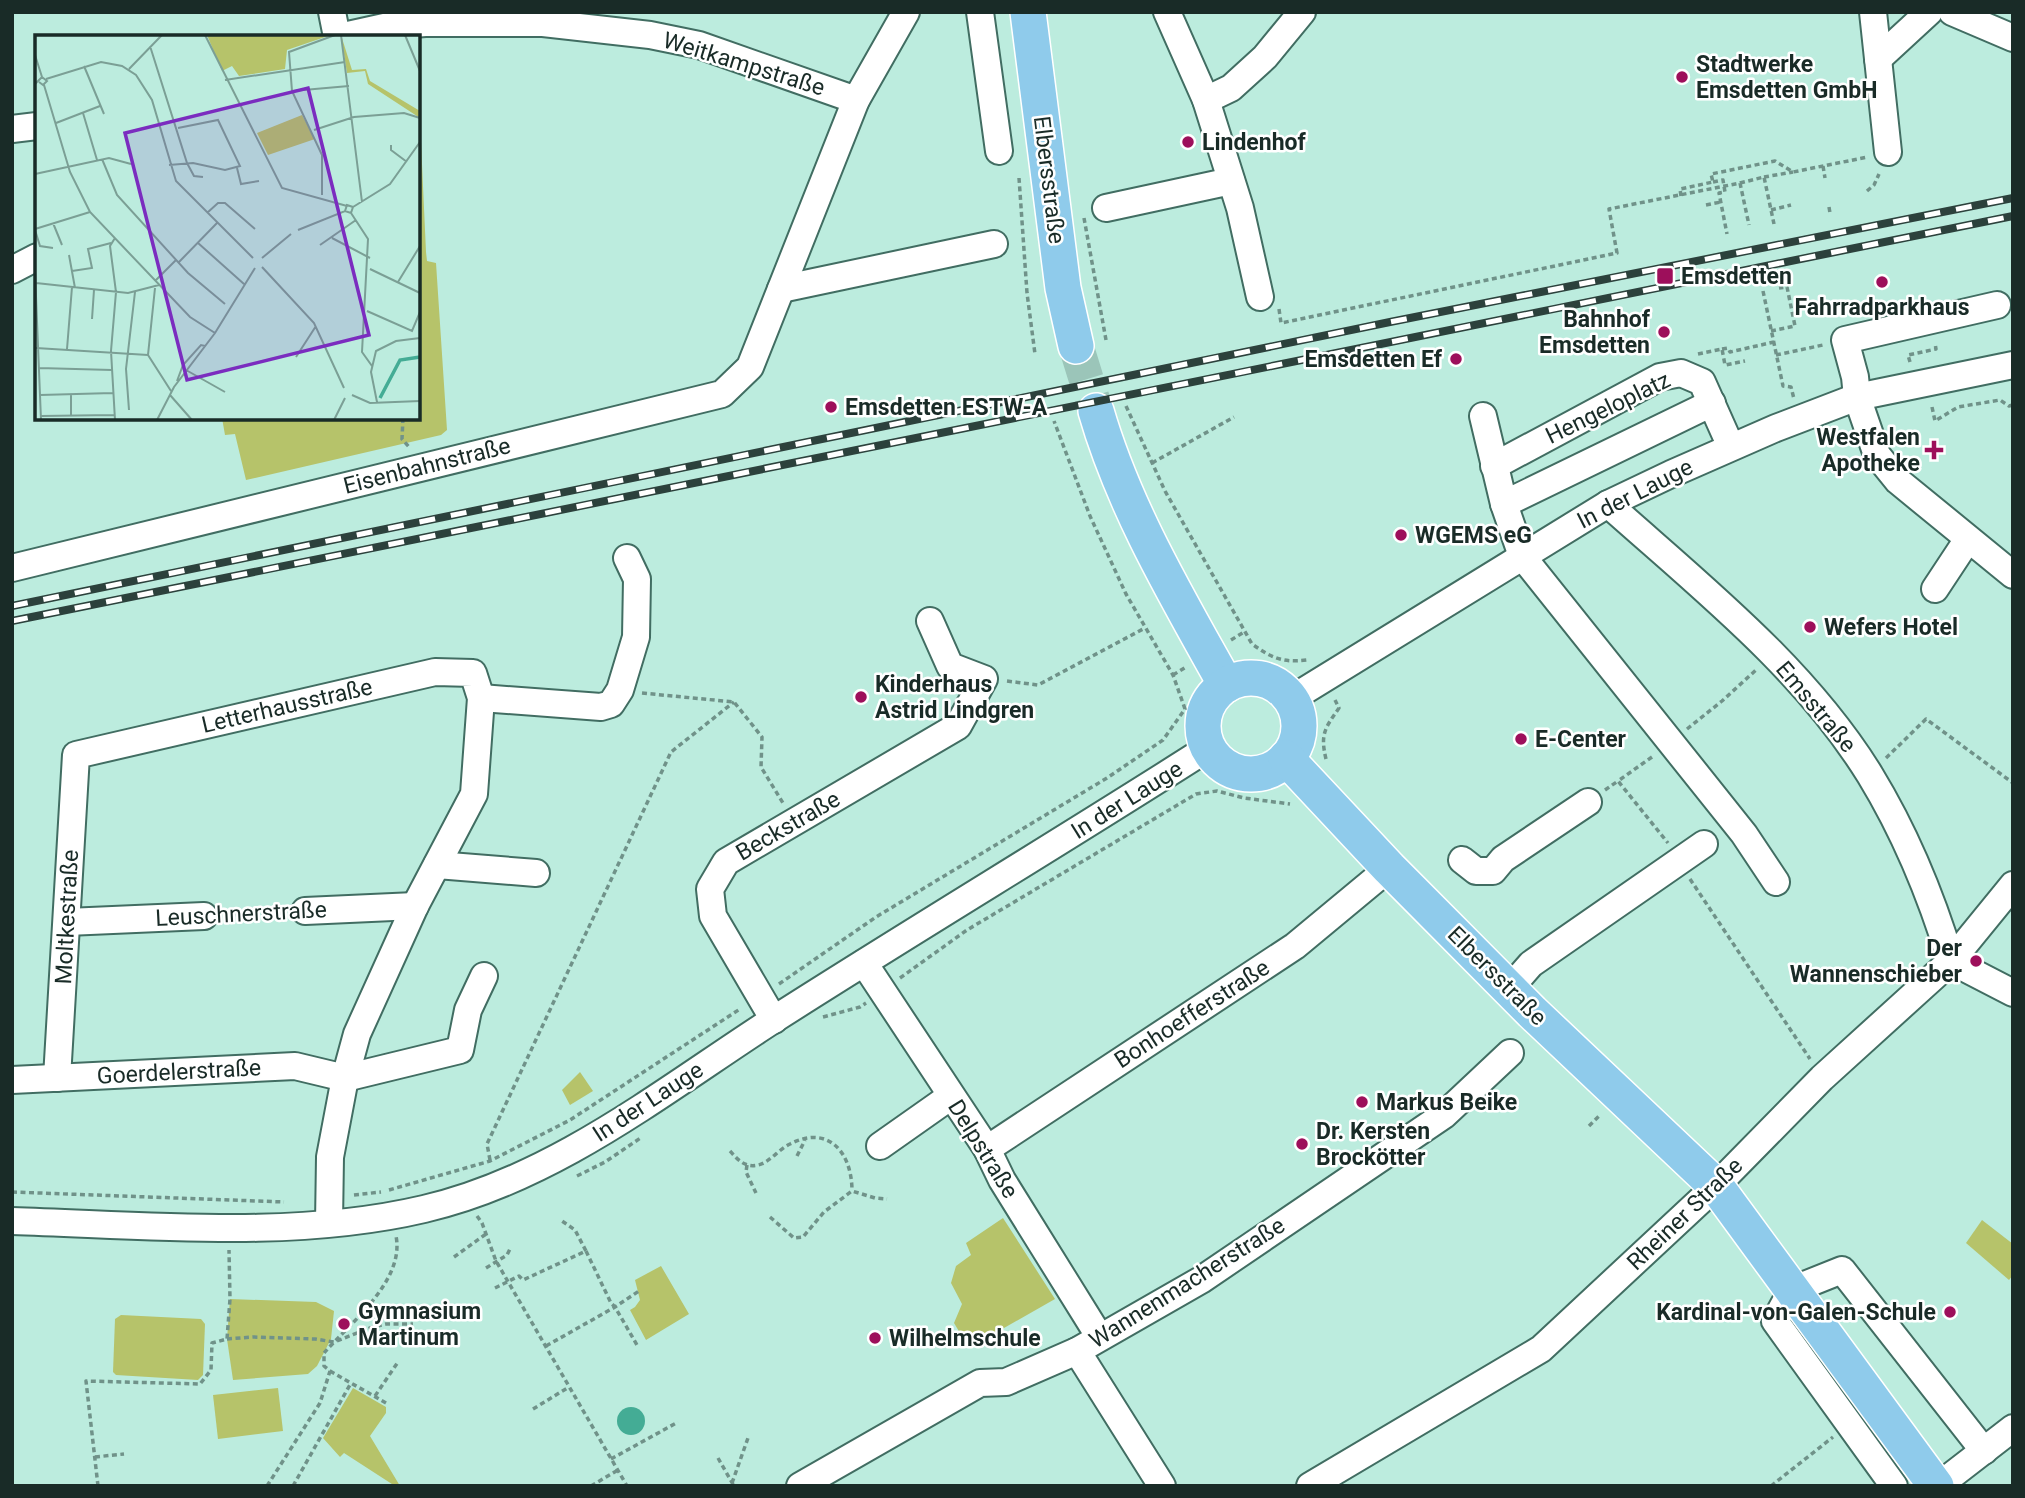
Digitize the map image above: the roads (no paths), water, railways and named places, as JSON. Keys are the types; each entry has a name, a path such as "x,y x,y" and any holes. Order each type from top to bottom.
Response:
{"main road":[{"name":"Elbersstraße","path":"1028,12 1063,288 1076,346"},
{"path":"1111,408 1108,452 1151,545 1226,685"},
{"path":"1261,679 1273,683 1291,699 1297,714 1298,729 1294,745 1286,758 1276,766 1251,774 1226,767 1208,748 1203,734 1203,720 1211,700 1226,685 1237,680 1261,679"},
{"name":"Elbersstraße","path":"1286,758 1509,989 1717,1186 1937,1486"}],"street":[{"path":"332,12 338,35"},
{"name":"Eisenbahnstraße","path":"12,568 722,394 750,367 856,100 906,12"},
{"path":"980,12 999,151"},
{"path":"1167,12 1206,100 1269,300"},
{"path":"1206,100 1231,88 1265,57 1302,12"},
{"path":"1873,12 1888,152"},
{"path":"1878,59 1929,12"},
{"path":"1952,12 2013,38"},
{"path":"1997,12 2013,20"},
{"name":"Weitkampstraße","path":"347,35 389,26 425,23 530,23 650,35 699,45 856,100"},
{"path":"12,129 35,125"},
{"path":"1106,208 1231,181"},
{"path":"781,289 994,244"},
{"path":"12,270 35,258"},
{"path":"1997,304 1846,340 1857,397 1877,454 1898,481 2013,575"},
{"name":"In der Lauge","path":"1291,699 1608,503 1731,447 1857,397 2013,365"},
{"name":"Hengeloplatz","path":"1494,466 1660,377 1681,373 1702,382 1731,447"},
{"name":"Hengeloplatz","path":"1504,505 1712,403"},
{"path":"1483,416 1504,505 1522,556 1744,835 1776,882"},
{"name":"Emsstraße","path":"1608,503 1772,654 1825,712 1870,774 1905,836 1930,895 1951,961"},
{"path":"1935,589 1968,539"},
{"path":"329,1211 330,1157 356,1034 415,906 474,794 481,698 601,707 611,704 620,690 636,637 637,579 627,558"},
{"name":"Beckstraße","path":"774,1020 713,916 710,889 726,862 958,726 984,679 950,666 930,621"},
{"name":"Letterhausstraße","path":"76,755 435,671 472,673 481,698"},
{"name":"In der Lauge","path":"12,1222 240,1228 329,1211 389,1217 426,1209 494,1188 572,1150 1208,748"},
{"name":"Moltkestraße","path":"57,1078 76,755"},
{"path":"1462,860 1476,872 1493,871 1503,859 1588,802"},
{"path":"1509,989 1531,964 1704,844"},
{"path":"436,865 536,873"},
{"name":"Bonhoefferstraße","path":"987,1149 1295,946 1390,868"},
{"name":"Rheiner Straße","path":"1310,1486 1541,1349 1717,1186 1822,1078 1951,961 2013,885"},
{"name":"Leuschnerstraße","path":"305,912 415,906"},
{"name":"Leuschnerstraße","path":"67,922 204,916"},
{"path":"1951,961 2013,993"},
{"name":"Delpstraße","path":"864,963 987,1149 995,1185 1099,1336"},
{"path":"345,1078 460,1050 468,1010 484,976"},
{"name":"Wannenmacherstraße","path":"800,1486 901,1420 980,1383 1006,1382 1077,1351 1201,1280 1444,1115 1510,1053"},
{"name":"Goerdelerstraße","path":"12,1080 295,1066 345,1078"},
{"path":"880,1146 951,1096"},
{"path":"1894,1486 1774,1321 1792,1290 1842,1270 1984,1451"},
{"path":"1077,1351 1162,1486"},
{"path":"1937,1486 2013,1428"}],"tunnel":[{"path":"1076,346 1096,411"}],"railway":[{"path":"12,606 1390,322 2013,198"},
{"path":"12,621 2013,216"}],"place":[{"name":"Stadtwerke Emsdetten GmbH","path":"1682,77"},
{"name":"Lindenhof","path":"1188,142"},
{"name":"Emsdetten","path":"1665,276"},
{"name":"Fahrradparkhaus","path":"1882,282"},
{"name":"Bahnhof Emsdetten","path":"1664,332"},
{"name":"Emsdetten Ef","path":"1456,359"},
{"name":"Emsdetten ESTW-A","path":"831,407"},
{"name":"Westfalen Apotheke","path":"1934,450"},
{"name":"WGEMS eG","path":"1401,535"},
{"name":"Wefers Hotel","path":"1810,627"},
{"name":"Kinderhaus Astrid Lindgren","path":"861,697"},
{"name":"E-Center","path":"1521,739"},
{"name":"Der Wannenschieber","path":"1976,961"},
{"name":"Markus Beike","path":"1362,1102"},
{"name":"Dr. Kersten Brockötter","path":"1302,1144"},
{"name":"Kardinal-von-Galen-Schule","path":"1950,1312"},
{"name":"Gymnasium Martinum","path":"344,1324"},
{"name":"Wilhelmschule","path":"875,1338"}]}
